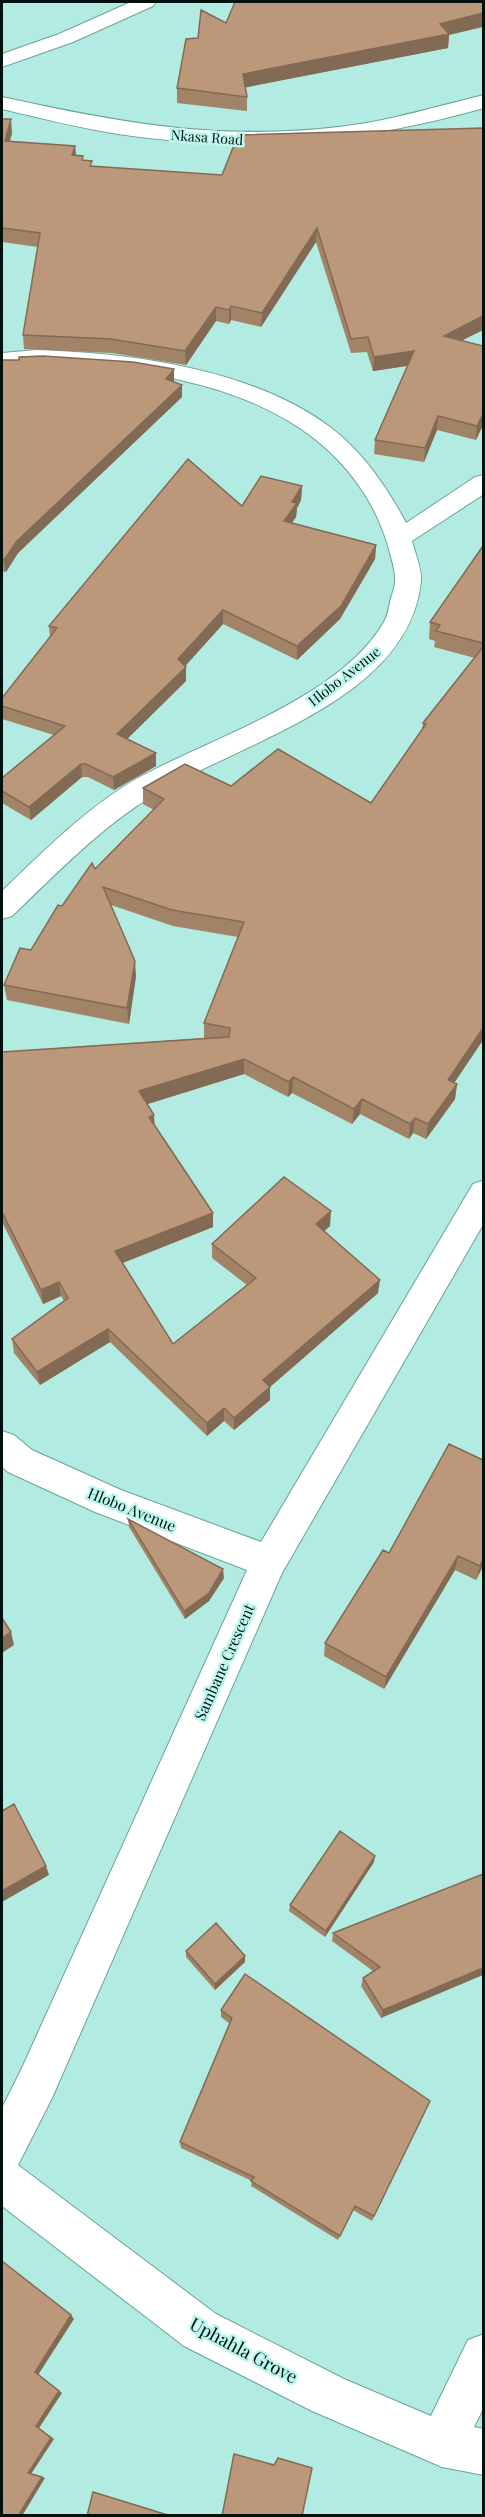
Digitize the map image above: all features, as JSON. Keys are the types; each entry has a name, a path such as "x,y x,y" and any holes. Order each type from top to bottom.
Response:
{"street":[{"path":"2,61 66,38 146,2"},
{"name":"Nkasa Road","path":"2,103 115,128 154,133 275,140 340,135 378,128 422,119 483,101"},
{"path":"2,334 10,359"},
{"name":"Hlobo Avenue","path":"2,908 97,820 146,786 299,711 378,652 398,626 407,589 408,567 400,538 384,501 337,445 318,429 268,403 202,381 121,362 62,356 10,359"},
{"path":"400,538 483,482"},
{"name":"Sambane Crescent","path":"2,2151 37,2083 269,1562 483,1193"},
{"name":"Hlobo Avenue","path":"2,1446 20,1461 108,1501 269,1562"},
{"name":"Uphahla Grove","path":"2,2180 200,2330 328,2395 463,2448"},
{"path":"463,2448 483,2356"}],"building":[{"path":"235,2 483,2 483,13 440,24 449,34 243,74 247,97 177,88 186,39 198,38 201,10 226,23"},
{"path":"2,119 11,119 5,141 75,146 72,155 83,156 82,160 92,161 90,166 222,175 238,135 483,128 483,316 444,336 483,346 483,414 477,426 438,416 425,448 375,440 414,351 374,357 368,337 351,339 317,228 262,313 231,306 229,310 216,307 185,351 111,339 23,335 40,233 2,228"},
{"path":"43,356 133,362 174,369 166,379 182,385 17,541 4,560 2,559 2,360"},
{"path":"188,459 242,506 261,476 302,486 292,502 297,503 284,521 376,545 341,606 297,646 223,610 178,659 186,667 117,734 156,753 113,777 86,764 81,764 29,807 2,791 2,778 65,726 2,706 2,698 57,628 49,626"},
{"path":"483,546 483,643 436,631 440,625 430,622"},
{"path":"483,647 483,1028 448,1080 457,1084 428,1124 415,1118 410,1124 362,1099 354,1109 293,1077 289,1082 244,1059 139,1091 154,1115 149,1117 213,1213 115,1251 173,1344 256,1278 212,1244 284,1177 331,1211 316,1224 380,1280 263,1380 270,1387 234,1418 224,1408 207,1423 108,1329 37,1372 12,1339 68,1298 59,1282 41,1290 2,1212 2,1052 229,1037 230,1028 204,1023 244,922 172,910 103,887 135,961 127,1008 4,985 20,948 31,950 58,905 62,906 92,863 95,869 164,799 143,788 185,764 231,786 278,749 371,803 426,724 423,723"},
{"path":"449,1444 483,1460 483,1559 480,1566 458,1556 386,1677 325,1643 383,1550 389,1553"},
{"path":"128,1519 223,1569 209,1593 184,1611"},
{"path":"2,1618 11,1632 2,1638"},
{"path":"14,1804 46,1866 2,1891 2,1811"},
{"path":"340,1831 375,1856 326,1931 290,1905"},
{"path":"483,1874 483,1968 383,2010 363,1978 380,1967 333,1933"},
{"path":"216,1923 245,1956 215,1984 186,1951"},
{"path":"245,1974 430,2101 374,2216 355,2206 340,2236 251,2181 254,2177 180,2142 232,2018 221,2010"},
{"path":"2,2261 71,2315 35,2372 59,2391 36,2426 51,2438 28,2473 42,2477 18,2516 2,2516"},
{"path":"234,2454 274,2465 278,2458 312,2468 302,2516 222,2516"},
{"path":"93,2492 171,2516 87,2516"}]}
